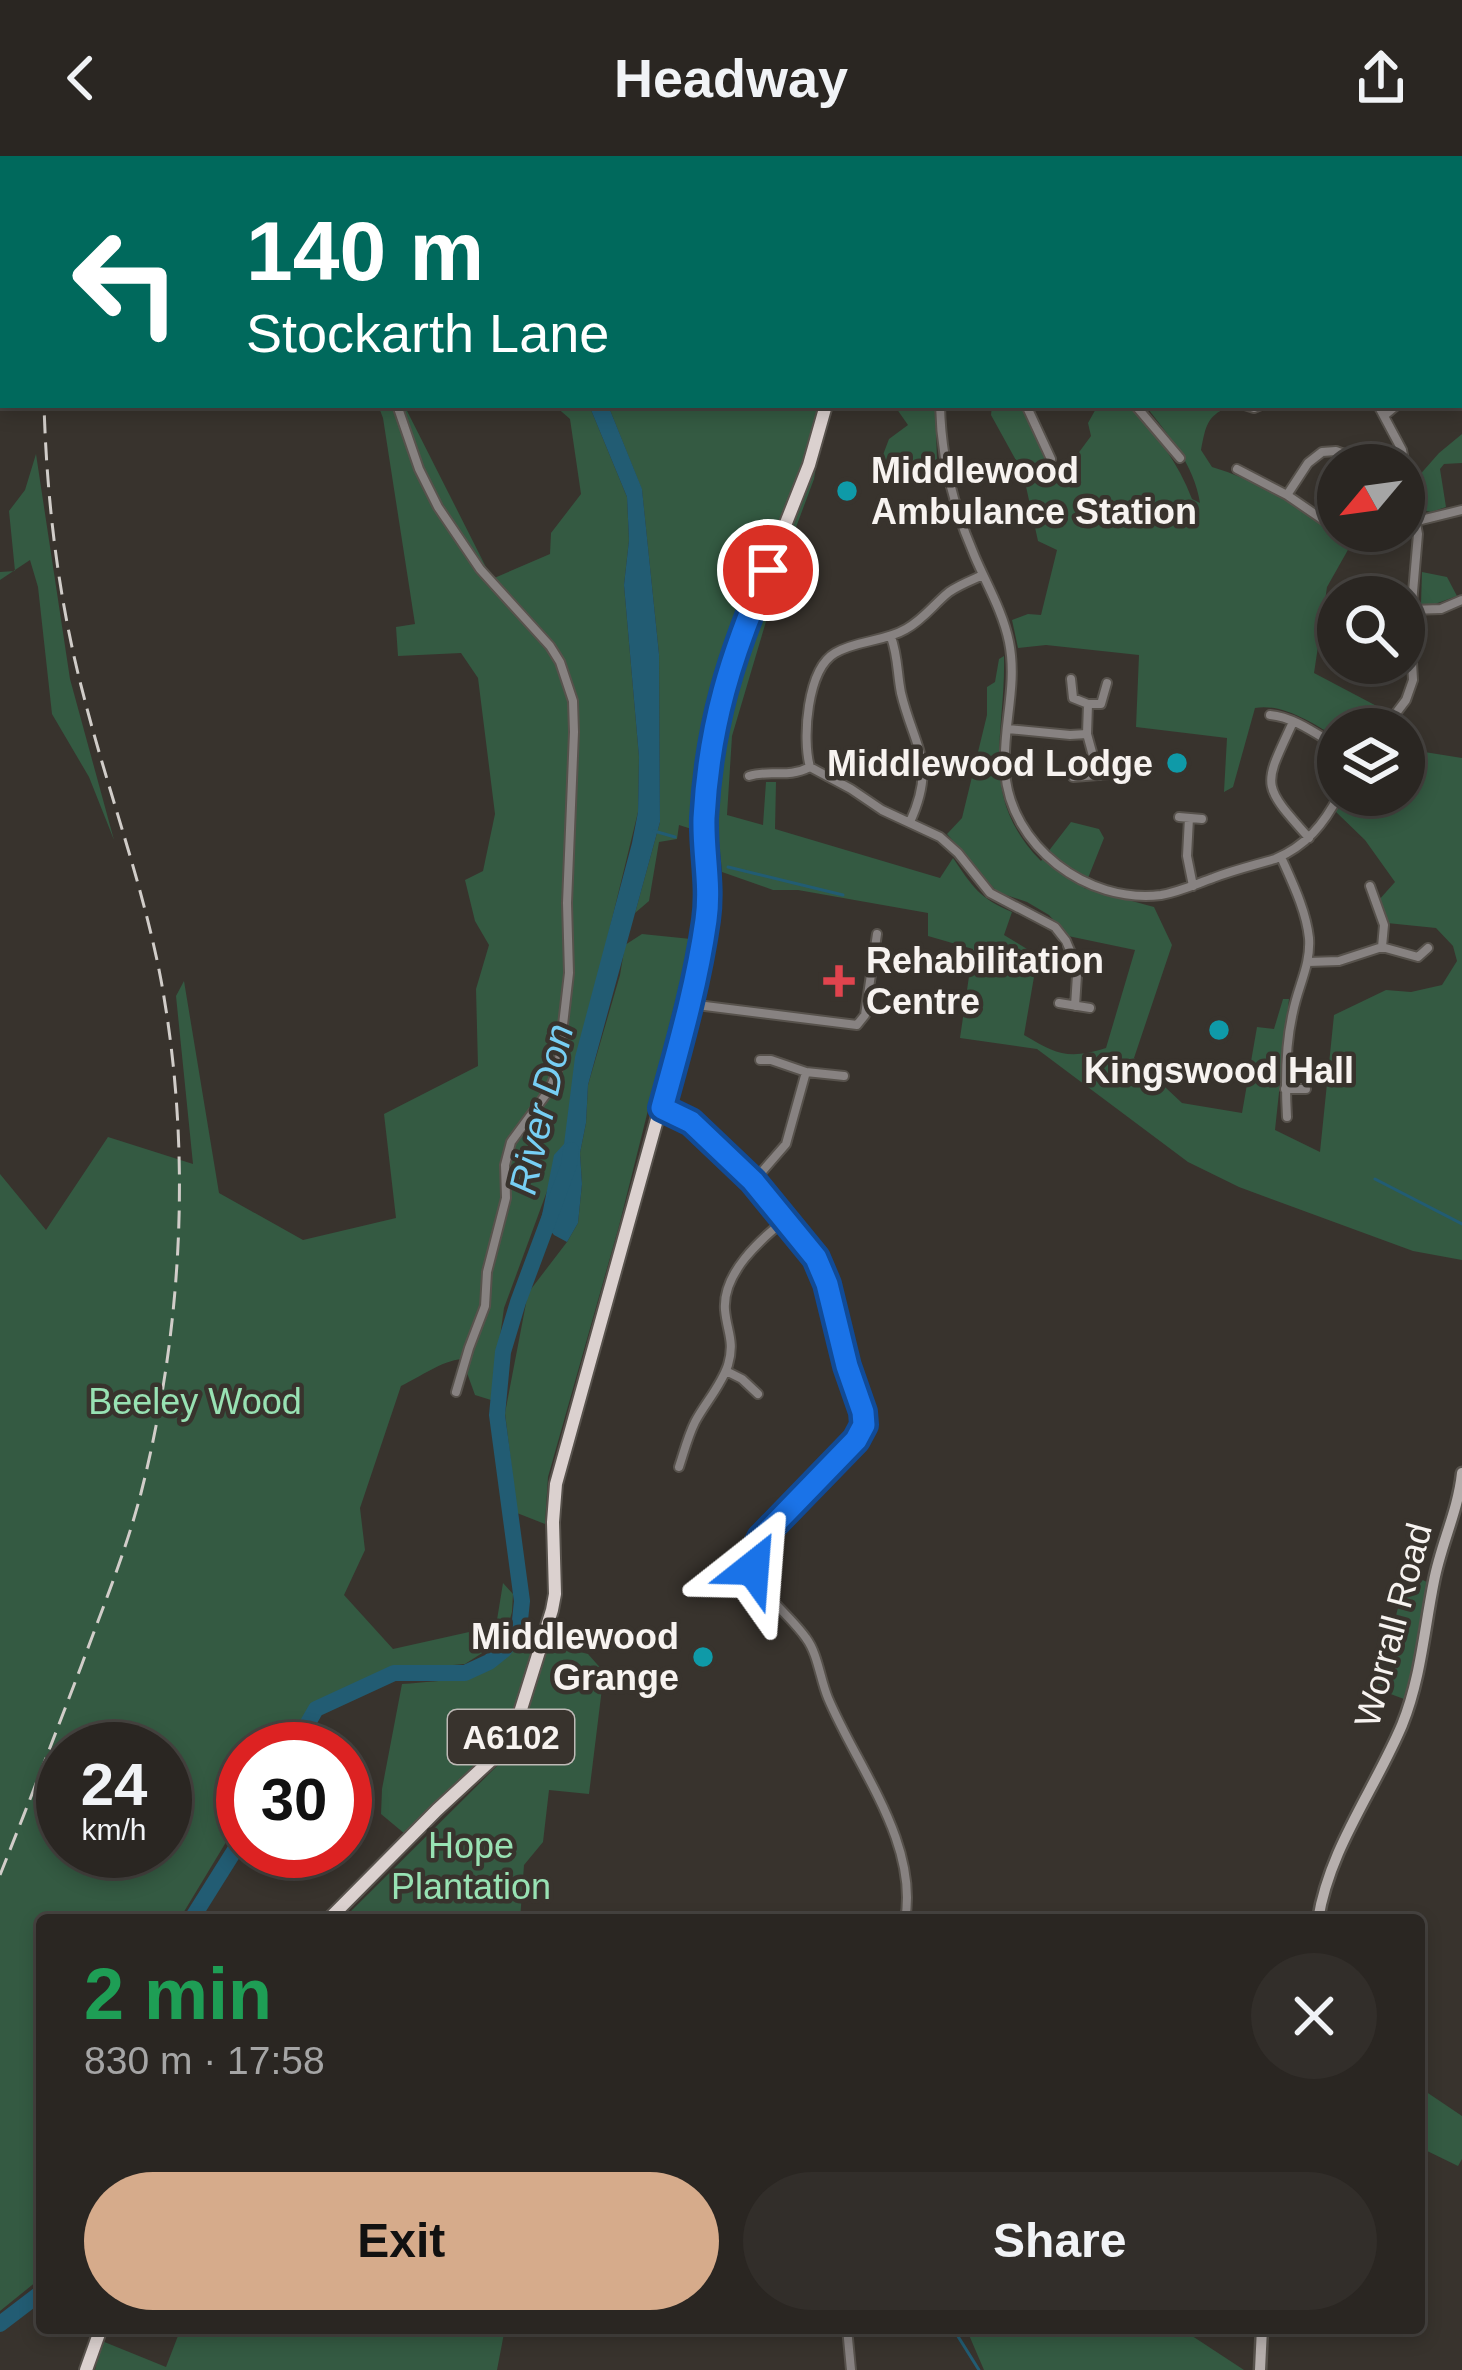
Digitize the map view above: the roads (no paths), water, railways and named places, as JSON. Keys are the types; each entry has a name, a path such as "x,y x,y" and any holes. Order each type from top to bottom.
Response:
{"main road":[{"name":"A6102","path":"334,1914 502,1750 517,1722 555,1594 556,1484 689,1004 709,887 704,817 717,716 735,650 815,449 825,408"},
{"path":"86,2370 99,2334"}],"street":[{"path":"398,408 438,507 480,568 550,646 573,701 569,973 558,1068 550,1089 511,1142 505,1165 506,1198 487,1272 485,1306 456,1392"},
{"path":"940,408 952,492 1010,648 1012,690 1005,772 1011,802 1030,839 1048,858 1089,883 1161,895 1281,856 1310,838 1327,816"},
{"path":"1030,408 1051,459"},
{"path":"1138,408 1180,458"},
{"path":"1380,408 1399,444"},
{"path":"1385,415 1393,408"},
{"path":"1287,495 1317,456"},
{"path":"1237,469 1317,515"},
{"path":"1425,519 1462,510"},
{"path":"983,575 948,593 924,617 891,637 839,650 822,664 814,681 807,726 810,767 940,837 990,893 1061,933 1077,975 1075,1006"},
{"path":"1425,610 1462,600"},
{"path":"891,637 898,655 901,691 922,754 920,795 910,822"},
{"path":"1071,679 1073,698 1088,704 1101,704 1107,683"},
{"path":"1088,704 1087,734 1098,774"},
{"path":"1270,716 1317,736"},
{"path":"1293,722 1269,781 1310,838"},
{"path":"1008,729 1087,734"},
{"path":"749,776 794,774 810,767"},
{"path":"1073,777 1124,772"},
{"path":"1193,886 1184,817 1202,819"},
{"path":"1281,856 1308,929 1308,962 1293,1008 1287,1117"},
{"path":"1370,886 1384,926 1382,947"},
{"path":"689,1004 856,1024 865,1015 877,934"},
{"path":"1308,962 1339,962 1382,947 1414,958 1428,948"},
{"path":"1059,1003 1090,1008"},
{"path":"760,1060 844,1076"},
{"path":"753,1181 786,1144 806,1072"},
{"path":"1285,1089 1306,1089"},
{"path":"662,1108 691,1122 753,1181 821,1269 864,1425 856,1440 761,1538 753,1553 753,1568 809,1641 828,1699 892,1829 909,1889 906,1914"},
{"path":"679,1467 690,1432 726,1371 732,1336 725,1308 731,1283 756,1246 786,1219"},
{"path":"726,1371 758,1394"},
{"name":"Worrall Road","path":"1319,1914 1334,1859 1388,1756 1414,1692 1434,1579 1462,1474"},
{"path":"848,2334 851,2370"},
{"path":"1260,2370 1262,2334"}],"water":[{"path":"590,408 609,408 642,489 659,654 660,822 588,1085 578,1223 567,1242 541,1220 554,1155 564,1144 575,1057 638,812 639,757 624,585 627,497"}],"waterway":[{"path":"654,831 675,837"},
{"path":"728,867 843,895"},
{"name":"River Don","path":"309,1722 316,1709 394,1673 465,1673 489,1662 519,1630 522,1601 497,1415 503,1352 571,1150"},
{"path":"1375,1179 1462,1224"},
{"name":"River Don","path":"195,1914 217,1878"},
{"name":"River Don","path":"0,2324 36,2297"},
{"path":"956,2334 979,2370"}],"railway":[{"path":"0,1875 135,1515 166,1367 178,1238 177,1108 161,980 68,628 51,517 44,408"}],"place":[{"name":"Middlewood Ambulance Station","path":"847,491"},
{"name":"Middlewood Lodge","path":"1177,763"},
{"name":"Rehabilitation Centre","path":"839,981"},
{"name":"Kingswood Hall","path":"1219,1030"},
{"name":"Middlewood Grange","path":"703,1657"}],"park label":[{"name":"Beeley Wood","path":"195,1401"},
{"name":"Hope Plantation","path":"471,1866"}]}
